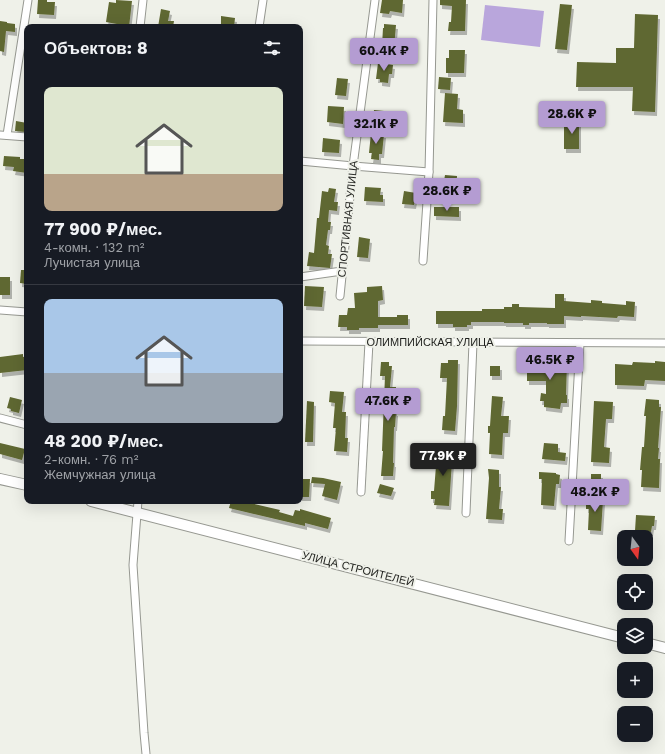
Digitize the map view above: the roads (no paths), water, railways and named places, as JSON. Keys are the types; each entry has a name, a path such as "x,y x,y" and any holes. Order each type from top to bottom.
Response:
{"main road":[{"path":"0,479 24,484"},
{"name":"УЛИЦА СТРОИТЕЛЕЙ","path":"103,504 617,636"},
{"path":"653,645 665,648"}],"street":[{"path":"24,137 4,135 28,0"},
{"path":"140,24 143,0"},
{"path":"259,24 263,0"},
{"name":"СПОРТИВНАЯ УЛИЦА","path":"340,296 354,166 375,0"},
{"path":"423,261 429,172 433,0"},
{"path":"303,161 429,172"},
{"path":"303,277 342,271"},
{"path":"0,310 24,312"},
{"name":"ОЛИМПИЙСКАЯ УЛИЦА","path":"303,341 665,343"},
{"path":"361,492 369,342"},
{"path":"466,513 473,342"},
{"path":"569,541 580,343"},
{"path":"0,418 24,424"},
{"path":"137,504 133,565 146,754"}]}
